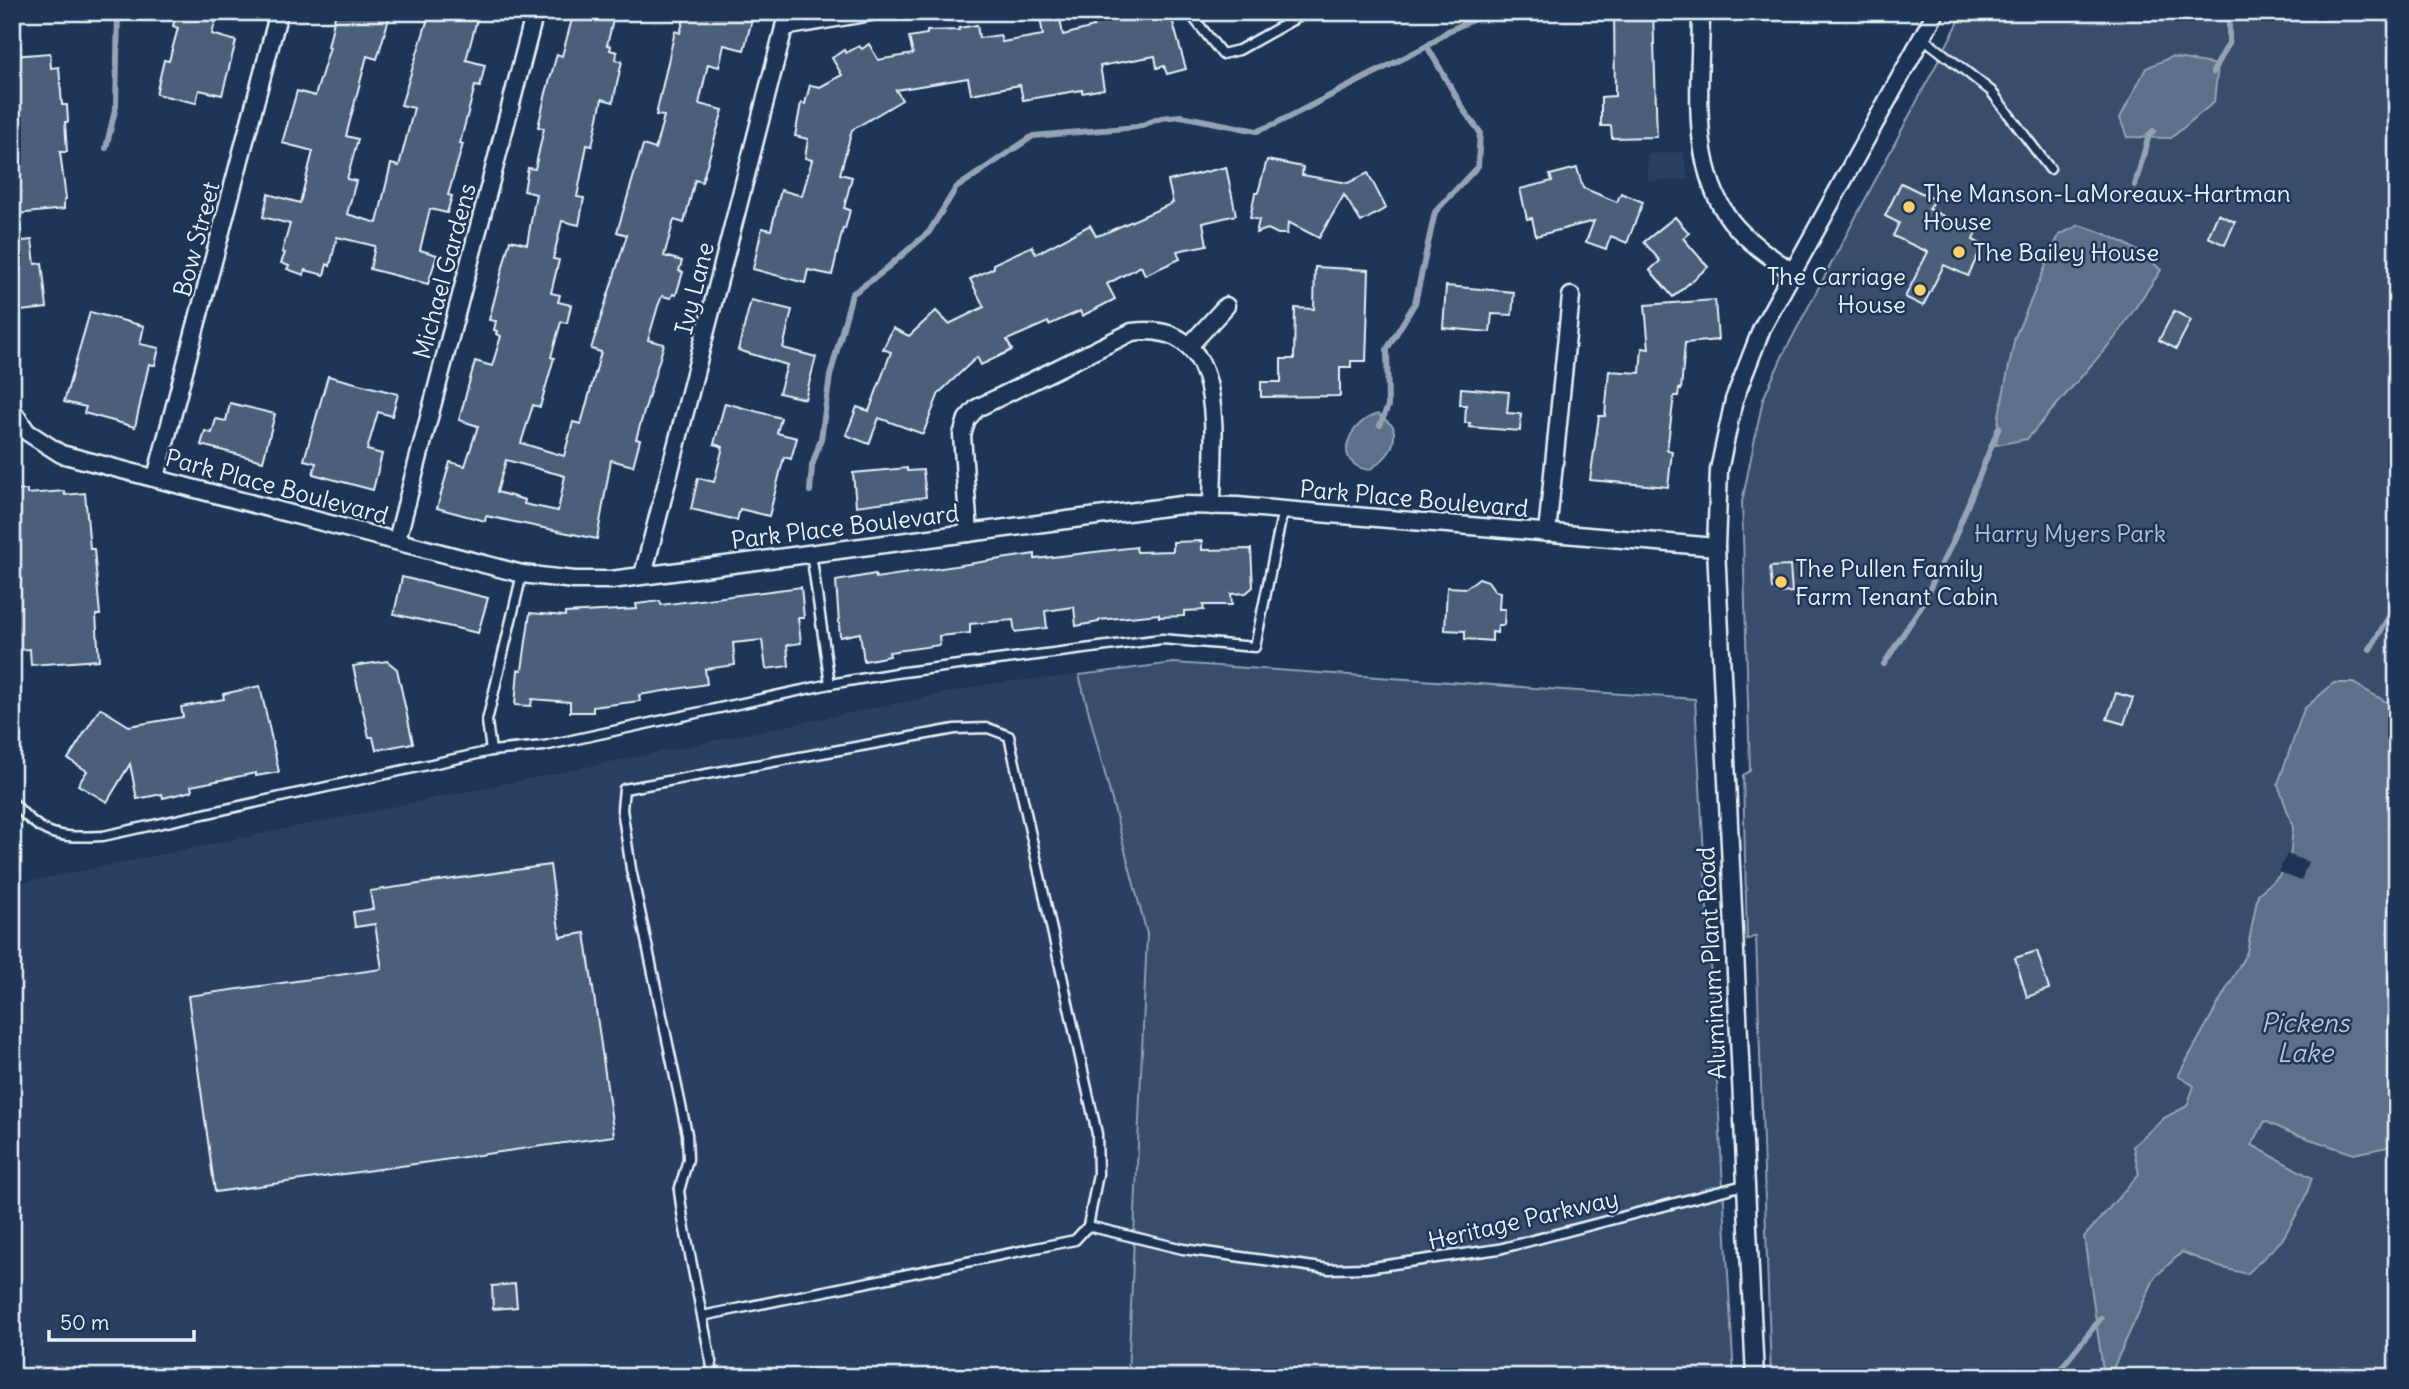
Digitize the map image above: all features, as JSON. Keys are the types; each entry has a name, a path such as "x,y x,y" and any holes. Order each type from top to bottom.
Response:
{"street":[{"name":"Bow Street","path":"156,477 279,12"},
{"name":"Michael Gardens","path":"397,540 535,12"},
{"path":"786,20 871,12"},
{"path":"1701,12 1700,135 1709,181 1730,219 1745,236 1793,272"},
{"name":"Aluminum Plant Road","path":"1755,1377 1716,547 1719,470 1734,400 1762,328 1936,12"},
{"name":"Ivy Lane","path":"643,575 786,20"},
{"path":"1547,533 1571,296"},
{"path":"1190,345 1226,306"},
{"path":"969,533 961,435 967,419 977,408 1132,332 1146,330 1169,332 1190,345 1207,374 1212,410 1212,506"},
{"name":"Park Place Boulevard","path":"12,410 27,432 61,454 397,540 522,575 574,580 611,580 1181,505 1283,510 1716,547"}],"lane":[{"path":"1189,12 1222,54 1240,50 1298,17 1300,12"},
{"path":"1922,37 1991,91 2050,169"},
{"path":"12,802 29,821 44,832 72,837 103,836 491,751 544,746 830,684 895,673 1162,639 1255,648 1283,510"},
{"path":"811,553 830,684"},
{"path":"491,751 486,721 522,575"},
{"path":"702,1316 1075,1240 1088,1226 1098,1174 1097,1134 1009,736 988,729 955,729 624,789 622,809 631,869 687,1134 688,1159 679,1191 702,1316 714,1377"},
{"name":"Heritage Parkway","path":"1088,1226 1183,1249 1329,1269 1366,1268 1499,1249 1744,1185"}],"shaded area":[{"path":"1683,152 1689,180 1648,181 1647,154"},
{"path":"1079,675 1147,934 1128,1377 27,1377 12,1168 12,885 995,683"}],"green space":[{"name":"Harry Myers Park","path":"1964,12 2397,12 2397,1377 1771,1377 1756,936 1747,940 1743,775 1750,771 1742,502 1763,399 1783,355"},
{"path":"1174,663 1695,699 1734,1377 1128,1377 1147,934 1079,675"}],"water":[{"path":"2171,57 2218,65 2214,102 2171,138 2127,137 2120,118 2146,68"},
{"path":"2079,225 2123,243 2161,270 2114,339 2027,439 1996,445 1999,415 2015,337 2059,235"},
{"path":"1378,414 1393,426 1394,440 1385,457 1369,470 1350,460 1348,442 1359,425"},
{"name":"Pickens Lake","path":"2334,683 2353,683 2397,708 2397,1145 2354,1154 2265,1121 2252,1145 2312,1178 2303,1203 2282,1240 2247,1274 2219,1267 2182,1252 2155,1277 2109,1377 2104,1377 2084,1237 2139,1174 2133,1146 2164,1118 2187,1106 2194,1086 2178,1076 2247,952 2258,894 2279,876 2290,859 2293,827 2278,784 2304,709"}],"pier":[{"path":"2287,854 2308,862 2301,881 2278,872"}],"building":[{"path":"177,12 218,12 212,34 236,41 222,95 199,90 196,103 156,94 164,60 169,61 178,28 173,26"},
{"path":"336,12 381,12 390,15 377,59 367,56 346,136 358,139 347,179 356,181 347,214 377,223 391,164 399,166 414,108 401,105 430,12 479,12 466,60 485,65 480,87 475,86 460,143 463,144 448,195 452,196 447,213 430,209 420,250 437,255 428,284 370,269 375,246 337,237 330,266 327,264 324,275 305,270 304,275 287,269 289,266 281,263 290,224 263,217 268,194 300,203 313,151 282,143 297,91 315,96 330,47"},
{"path":"574,12 615,12 607,45 611,46 610,50 617,52 616,60 622,61 613,102 602,99 592,146 587,145 577,197 584,198 579,225 562,221 553,259 559,260 551,293 560,295 558,302 571,305 567,323 561,322 540,407 533,405 521,443 564,456 573,422 581,424 601,352 591,349 627,235 617,232 643,145 655,149 664,116 656,115 675,31 680,33 686,12 754,12 744,50 724,45 719,67 708,64 699,104 723,110 702,182 695,180 684,223 674,220 664,256 682,261 679,271 683,272 676,295 673,294 671,298 662,296 658,306 648,340 664,344 636,439 640,440 633,466 611,460 597,539 486,516 485,521 437,508 450,462 465,466 478,426 459,420 475,361 492,366 501,336 494,330 496,321 489,320 510,240 527,244 536,194 524,191 528,168 535,169 544,128 538,127 546,93 557,54 562,56","holes":["506,460 565,476 558,511 524,504 525,500 497,492"]},
{"path":"1091,12 1170,12 1186,69 1167,74 1164,66 1157,68 1155,56 1100,66 1104,89 1023,100 1020,85 971,94 968,78 896,90 902,100 852,130 840,174 852,177 844,208 850,210 832,275 808,270 805,283 753,269 762,228 771,230 781,190 802,196 812,160 805,158 808,139 795,136 801,103 805,104 810,85 820,87 842,75 832,58 844,50 846,53 859,46 862,49 869,44 878,60 913,54 909,37 927,34 927,31 959,30 977,25 979,38 1000,35 1002,42 1043,35 1040,17 1059,14 1063,35 1094,27"},
{"path":"1614,12 1653,12 1657,137 1612,138 1611,126 1601,126 1601,97 1615,96"},
{"path":"50,53 51,68 59,67 62,105 67,105 67,152 60,152 66,199 64,209 17,214 15,189 12,189 12,134 19,133 15,103 12,103 12,56"},
{"path":"1267,160 1303,167 1302,175 1348,183 1368,173 1386,208 1361,222 1344,195 1319,238 1288,222 1287,234 1278,234 1268,229 1256,233 1259,220 1250,218 1255,193 1258,193"},
{"path":"1226,167 1236,215 1203,223 1207,245 1177,251 1180,259 1145,275 1141,266 1107,284 1115,299 1082,316 1080,311 1007,340 1012,350 981,365 977,357 939,393 923,434 879,418 869,444 846,435 857,407 869,411 891,352 883,349 893,328 909,336 936,311 949,324 984,307 970,279 994,268 993,264 1032,246 1036,254 1090,225 1096,236 1103,234 1173,203 1168,181"},
{"path":"1577,168 1583,188 1617,202 1621,193 1643,202 1627,243 1611,236 1606,249 1586,242 1594,221 1536,236 1532,218 1527,219 1520,189 1552,181 1550,175"},
{"path":"1901,183 1934,199 1929,209 1976,232 1973,240 1983,245 1968,276 1944,265 1923,306 1905,297 1928,252 1893,236 1899,223 1885,216"},
{"path":"2218,214 2235,222 2225,245 2208,237"},
{"path":"1675,217 1689,233 1683,238 1708,267 1673,297 1650,270 1660,261 1644,242"},
{"path":"32,240 35,264 42,263 47,308 12,312 12,242"},
{"path":"1315,267 1369,270 1366,361 1351,361 1351,367 1340,367 1340,396 1261,397 1261,382 1281,382 1281,359 1294,359 1295,308 1314,309"},
{"path":"1446,286 1514,292 1512,315 1492,314 1490,332 1443,328"},
{"path":"751,300 792,310 783,348 816,357 805,399 779,393 787,365 738,350"},
{"path":"1715,300 1718,340 1685,343 1681,390 1679,389 1678,396 1674,396 1667,450 1672,451 1668,487 1590,480 1599,416 1605,416 1609,371 1640,373 1642,348 1649,349 1645,305"},
{"path":"2174,311 2191,320 2176,349 2159,340"},
{"path":"90,312 144,326 140,344 159,348 155,365 149,364 135,427 84,413 86,407 64,402"},
{"path":"328,376 398,394 392,416 378,412 367,450 382,454 373,490 313,474 316,463 304,460"},
{"path":"1461,388 1509,392 1507,413 1521,414 1520,431 1469,427 1470,423 1465,423 1466,405 1460,405"},
{"path":"230,403 275,414 263,461 201,445 205,431 212,433 216,419 226,421"},
{"path":"725,403 781,418 777,433 797,438 791,459 784,457 769,516 740,509 737,520 691,509 698,478 714,482 723,447 714,444"},
{"path":"907,468 907,471 923,470 926,497 856,506 853,473"},
{"path":"27,490 27,494 64,491 65,495 85,493 100,615 96,615 99,660 31,665 30,649 16,650 12,618 12,491"},
{"path":"1202,541 1202,550 1251,549 1253,587 1246,593 1231,594 1232,605 1203,605 1204,610 1184,611 1184,616 1159,617 1159,614 1099,620 1076,626 1074,607 1045,611 1047,628 1015,632 1013,620 970,624 970,633 939,636 940,645 889,652 890,656 864,661 860,633 840,637 836,581 875,574 876,578 1035,554 1035,559 1136,547 1137,552 1173,551 1173,542"},
{"name":"The Pullen Family Farm Tenant Cabin","path":"1790,566 1792,592 1777,593 1776,588 1772,589 1770,567"},
{"path":"402,577 488,598 478,633 394,614"},
{"path":"1479,578 1488,581 1495,591 1500,592 1499,609 1505,609 1504,625 1498,625 1497,633 1492,632 1492,641 1465,639 1465,631 1445,630 1447,587 1466,588"},
{"path":"801,587 804,618 798,618 801,643 787,645 789,666 766,669 762,640 733,643 735,665 705,669 707,684 639,695 640,701 593,707 593,712 570,712 570,702 532,699 531,706 515,705 518,670 522,670 530,613 565,616 565,613 637,609 636,604 660,601 661,605"},
{"path":"387,661 397,669 413,743 376,750 373,737 369,737 353,666"},
{"path":"260,686 279,772 256,776 256,773 191,786 192,791 163,798 162,794 137,799 130,764 107,802 78,785 87,771 68,759 100,708 129,726 183,717 181,707 224,699 223,694"},
{"path":"2116,693 2133,698 2124,724 2107,719"},
{"path":"550,865 560,937 585,933 614,1136 215,1192 188,996 382,969 375,924 355,927 353,912 373,909 370,891"},
{"path":"2037,951 2049,989 2027,997 2015,958"},
{"path":"515,1284 517,1307 493,1309 492,1286"}],"waterway":[{"path":"106,148 116,106 118,12"},
{"path":"810,491 812,466 821,439 830,376 852,294 929,232 956,188 1033,136 1137,127 1161,118 1181,116 1257,131 1427,46 1448,31 1490,12"},
{"path":"2213,72 2229,43 2229,12"},
{"path":"1380,425 1388,406 1387,349 1415,303 1435,212 1478,166 1480,132 1465,112 1427,46"},
{"path":"2135,185 2149,135 2153,131"},
{"path":"1884,664 1920,608 1954,539 1999,427"},
{"path":"2370,649 2397,603"},
{"path":"2054,1377 2101,1318"}],"place":[{"name":"The Manson-LaMoreaux-Hartman House","path":"1909,207"},
{"name":"The Bailey House","path":"1959,252"},
{"name":"The Carriage House","path":"1920,290"},
{"name":"The Pullen Family Farm Tenant Cabin","path":"1781,582"}]}
